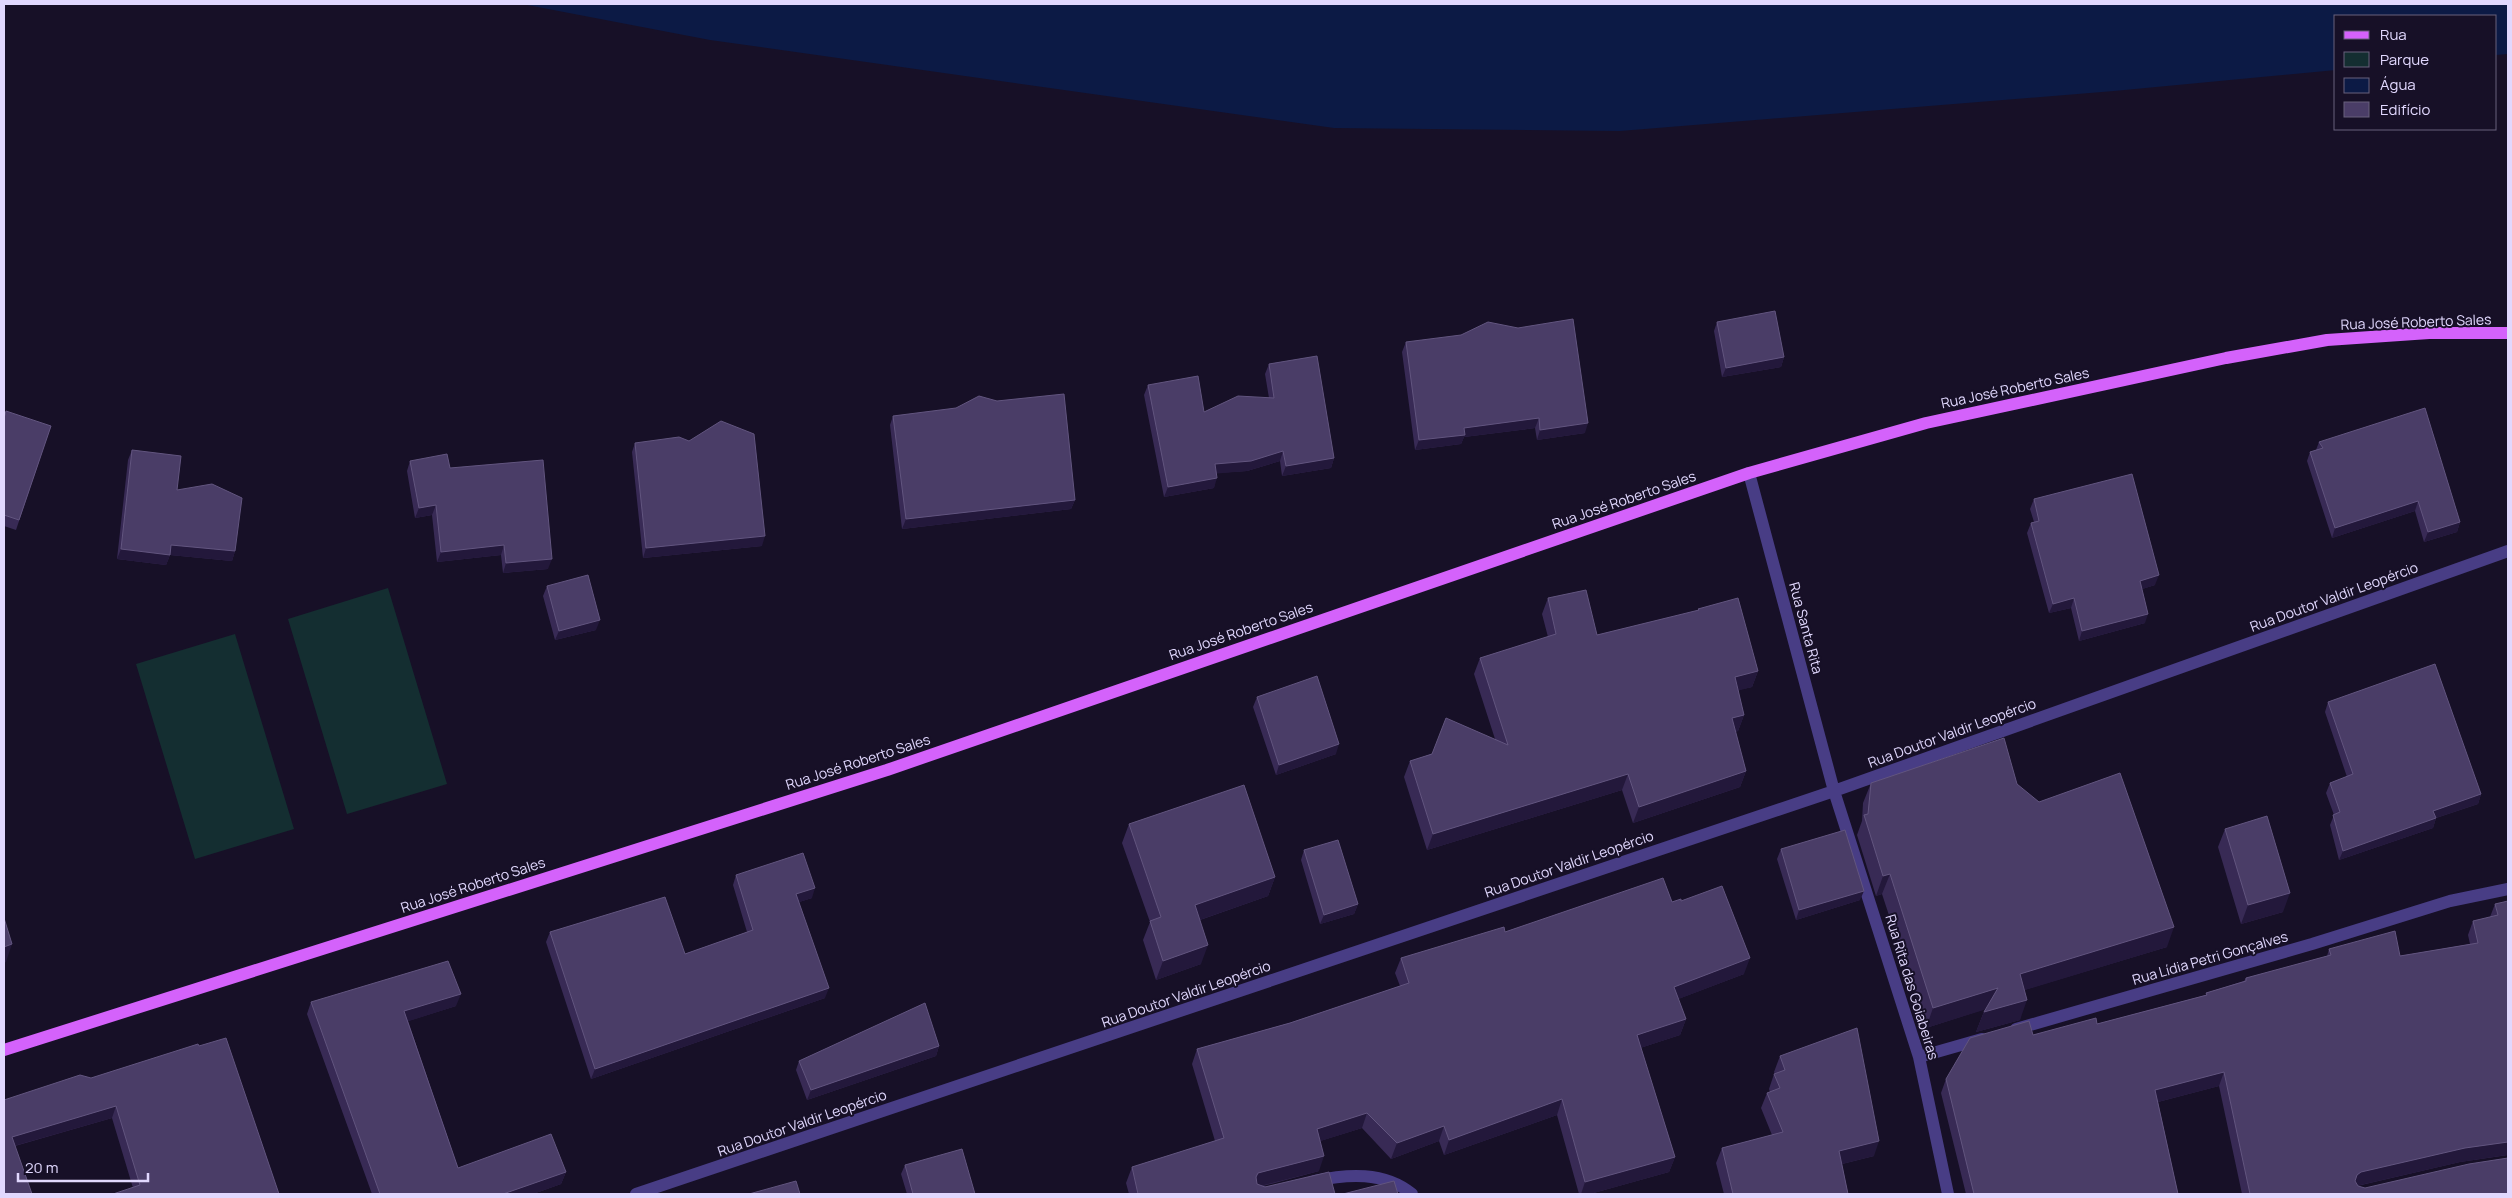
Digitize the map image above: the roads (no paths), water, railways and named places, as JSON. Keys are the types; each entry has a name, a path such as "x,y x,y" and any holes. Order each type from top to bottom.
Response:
{"main road":[{"name":"Rua José Roberto Sales","path":"4,1050 887,770 1749,473 1926,423 2226,358 2327,340 2429,333 2508,333"}],"street":[{"name":"Rua Santa Rita","path":"1749,473 1834,791"},
{"name":"Rua Doutor Valdir Leopércio","path":"636,1194 1834,791 2508,551"},
{"name":"Rua Rita das Goiabeiras","path":"1834,791 1919,1057 1948,1194"},
{"name":"Rua Lídia Petri Gonçalves","path":"1919,1057 2312,944 2450,901 2508,889"},
{"path":"1303,1184 1339,1176 1373,1176 1404,1187 1412,1194"}],"water":[{"path":"522,4 2508,4 2508,54 2497,55 2497,15 2334,15 2334,70 2114,91 1620,131 1334,128 710,40"}]}
